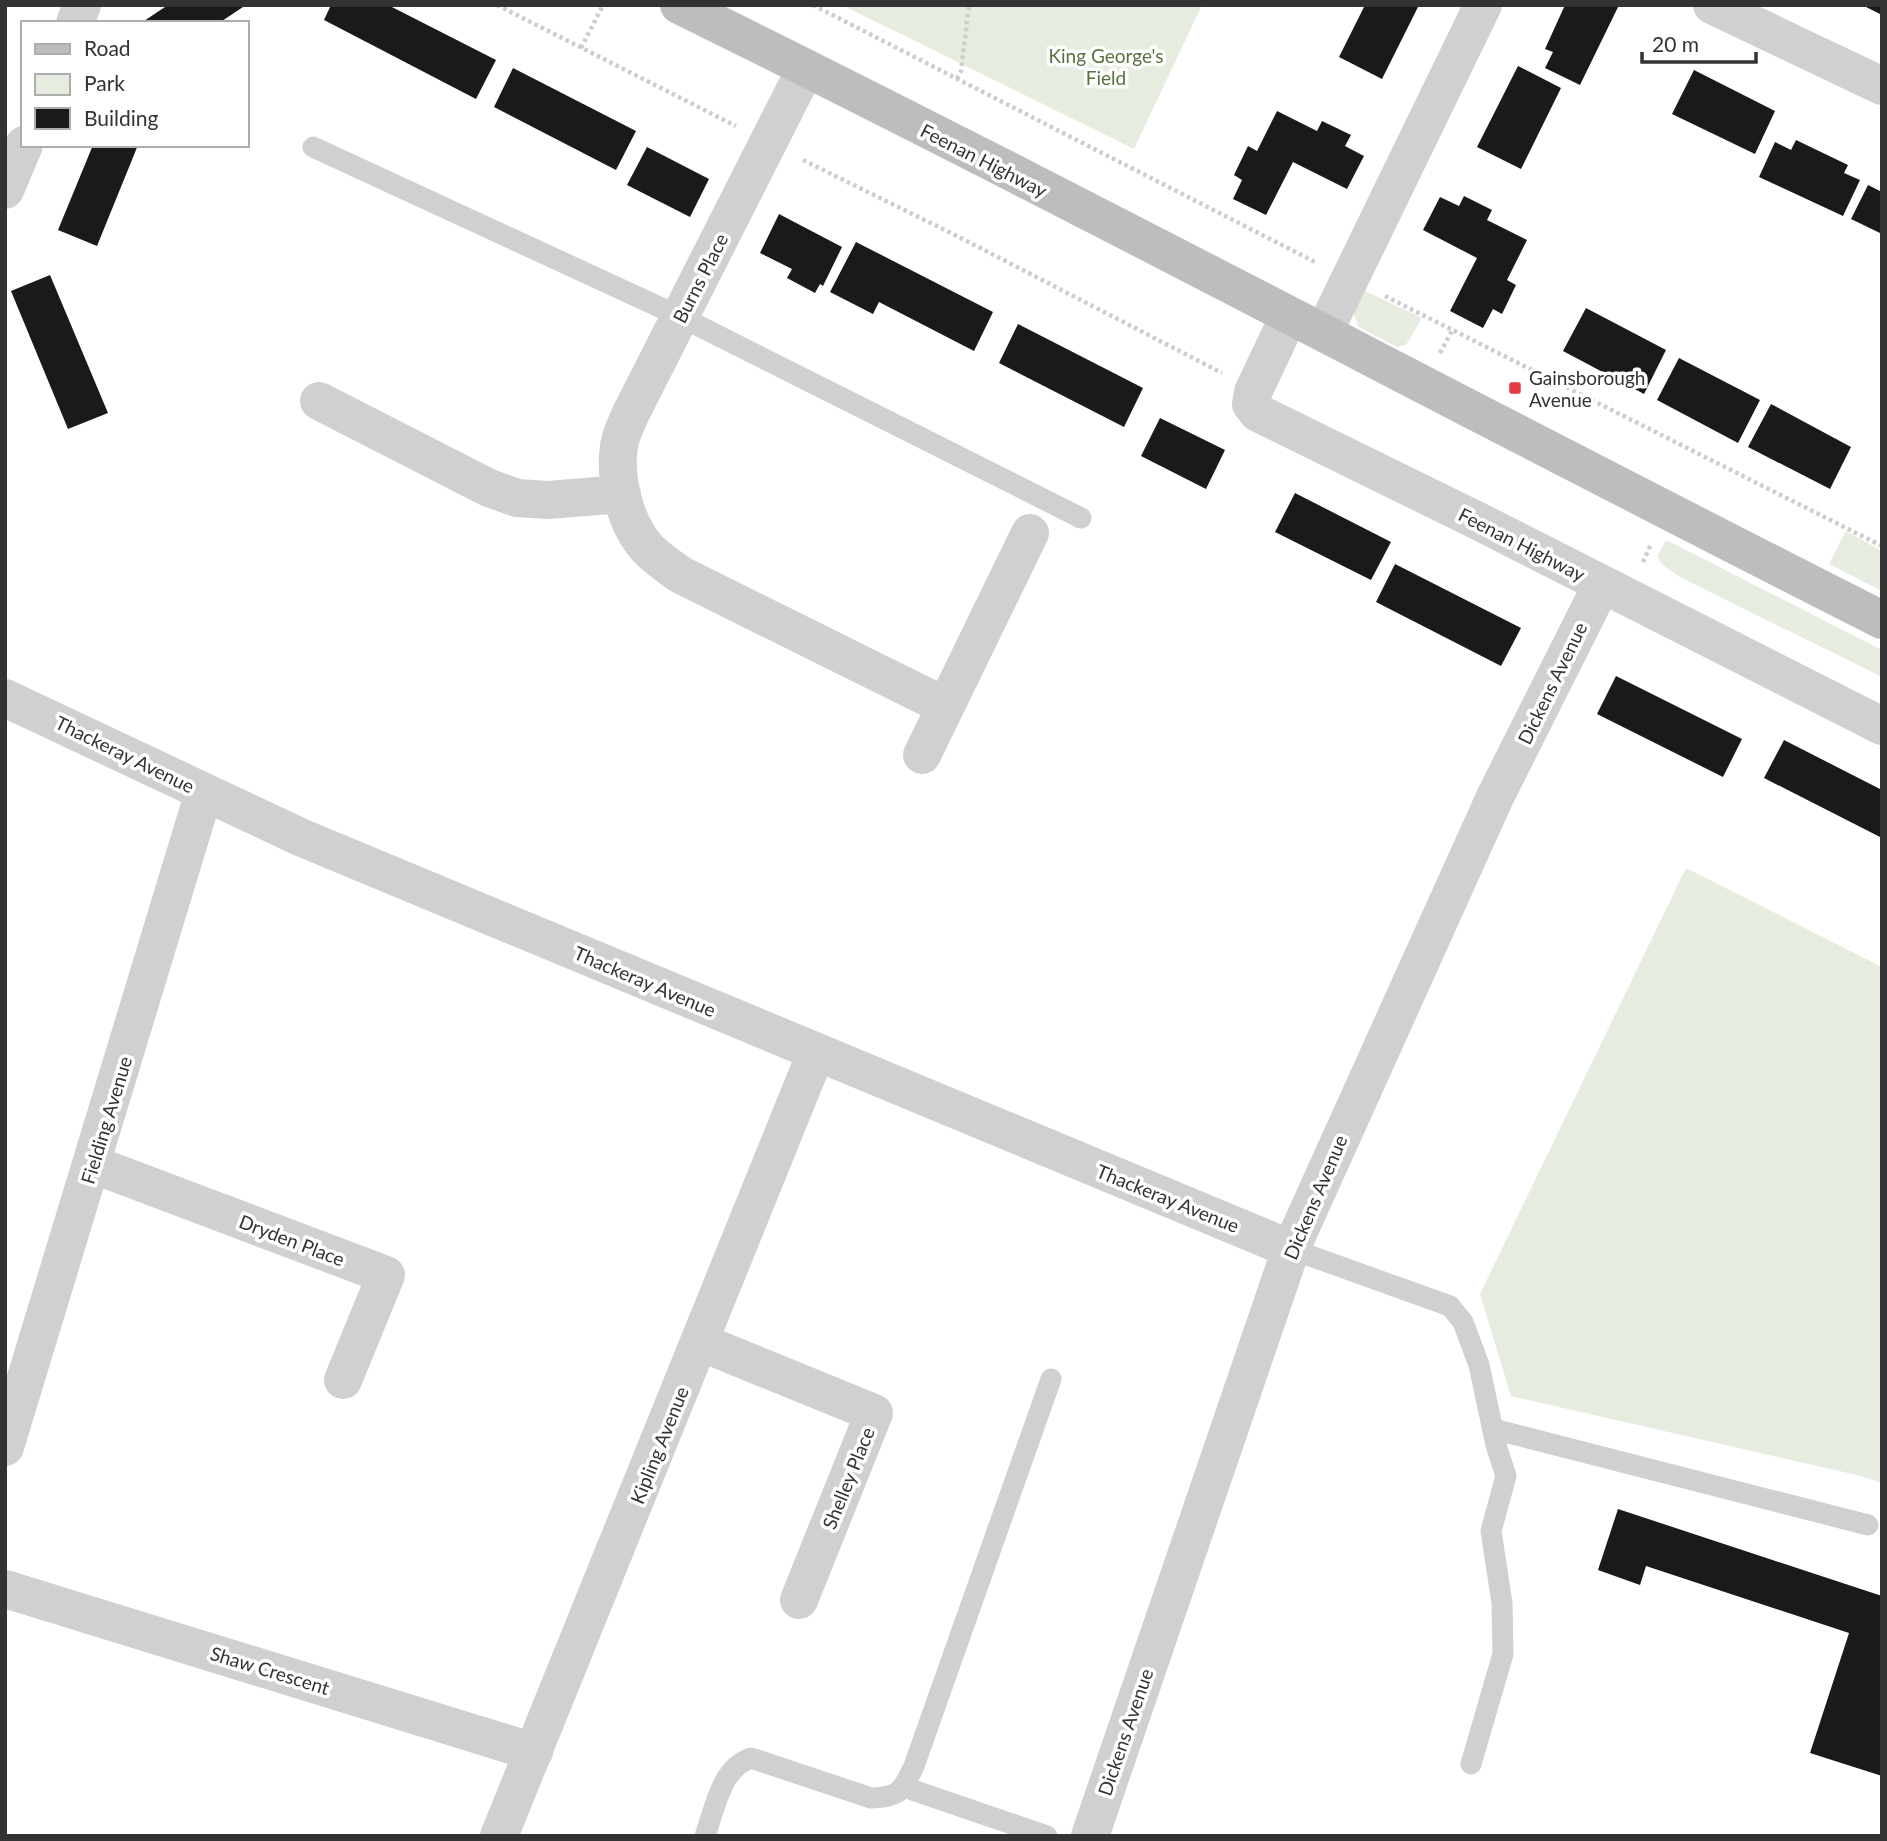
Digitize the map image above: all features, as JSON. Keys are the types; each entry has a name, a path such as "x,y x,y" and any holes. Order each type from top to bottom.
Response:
{"street":[{"name":"Feenan Highway","path":"679,5 1324,332 1882,620"},
{"path":"1324,332 1483,5"},
{"path":"1712,5 1882,86"},
{"name":"Burns Place","path":"806,68 630,415 619,444 618,470 622,494 629,520 647,548 681,575 945,706"},
{"path":"5,190 23,147"},
{"name":"Feenan Highway","path":"1289,316 1253,392 1251,404 1258,413 1882,726"},
{"path":"319,401 489,488 517,498 548,500 622,494"},
{"path":"922,755 1030,533"},
{"name":"Dickens Avenue","path":"1090,1836 1291,1249 1484,823 1602,584"},
{"name":"Thackeray Avenue","path":"5,698 300,837 1291,1249"},
{"name":"Fielding Avenue","path":"5,1447 204,792"},
{"name":"Kipling Avenue","path":"499,1836 816,1053"},
{"name":"Dryden Place","path":"92,1164 386,1275 343,1380"},
{"name":"Shelley Place","path":"700,1342 874,1413 799,1600"},
{"name":"Shaw Crescent","path":"5,1589 534,1752"}],"lane":[{"path":"313,147 681,317 1081,518"},
{"path":"1291,1249 1450,1306 1463,1322 1479,1365 1506,1476 1491,1531 1502,1602 1503,1654 1471,1764"},
{"path":"705,1836 730,1772 740,1762 751,1758 871,1798 890,1797 904,1787 914,1766 1051,1379"},
{"path":"1493,1429 1868,1525"},
{"path":"904,1787 1046,1836"}],"path":[{"path":"497,5 740,128"},
{"path":"582,48 603,5"},
{"path":"957,79 961,71 970,5"},
{"path":"800,159 1229,376"}],"green space":[{"name":"King George's Field","path":"842,5 1202,5 1134,149"},
{"path":"1363,290 1422,318 1406,345 1397,347 1359,327 1353,312"},
{"path":"1846,531 1882,551 1882,591 1829,564"},
{"path":"1666,540 1882,650 1882,677 1680,577 1664,566 1657,557"},
{"path":"1686,868 1882,967 1882,1483 1511,1396 1480,1294"}],"building":[{"path":"168,5 246,5 222,21 144,21"},
{"path":"331,5 388,5 496,60 476,99 324,20"},
{"path":"1365,5 1419,5 1382,79 1339,57"},
{"path":"1565,5 1619,5 1580,85 1545,68 1553,52 1545,49"},
{"path":"1862,5 1882,5 1882,15"},
{"path":"1518,66 1561,88 1521,169 1477,147"},
{"path":"513,68 636,131 616,170 494,107"},
{"path":"1694,70 1775,111 1755,154 1672,114"},
{"path":"1277,111 1317,131 1322,121 1351,135 1345,146 1364,156 1347,189 1293,162 1266,215 1233,199 1242,180 1234,175 1248,146 1257,151"},
{"path":"1796,140 1848,165 1844,173 1860,180 1843,216 1759,177 1775,142 1791,150"},
{"path":"92,147 137,147 97,246 58,230"},
{"path":"647,147 709,179 690,217 627,185"},
{"path":"1868,185 1882,192 1882,234 1851,219"},
{"path":"1464,196 1492,210 1487,220 1527,240 1507,280 1516,285 1502,314 1493,309 1483,328 1450,311 1477,258 1423,230 1440,197 1459,206"},
{"path":"779,214 842,247 823,286 820,284 815,293 787,278 792,269 760,253"},
{"path":"856,242 993,312 974,351 879,302 873,314 830,292"},
{"path":"50,275 108,413 68,429 11,291"},
{"path":"1586,308 1666,350 1644,394 1563,351"},
{"path":"1018,324 1143,388 1124,427 999,363"},
{"path":"1679,358 1760,400 1738,443 1657,400"},
{"path":"1771,404 1851,447 1830,489 1748,447"},
{"path":"1160,418 1225,450 1206,489 1141,456"},
{"path":"1295,493 1391,542 1371,580 1275,532"},
{"path":"1395,564 1521,628 1501,666 1376,602"},
{"path":"1616,676 1742,739 1723,777 1597,714"},
{"path":"1784,740 1882,790 1882,838 1764,778"},
{"path":"1618,1509 1882,1596 1882,1776 1810,1753 1849,1633 1646,1566 1640,1585 1598,1570"}],"place":[{"name":"Gainsborough Avenue","path":"1515,388"}]}
